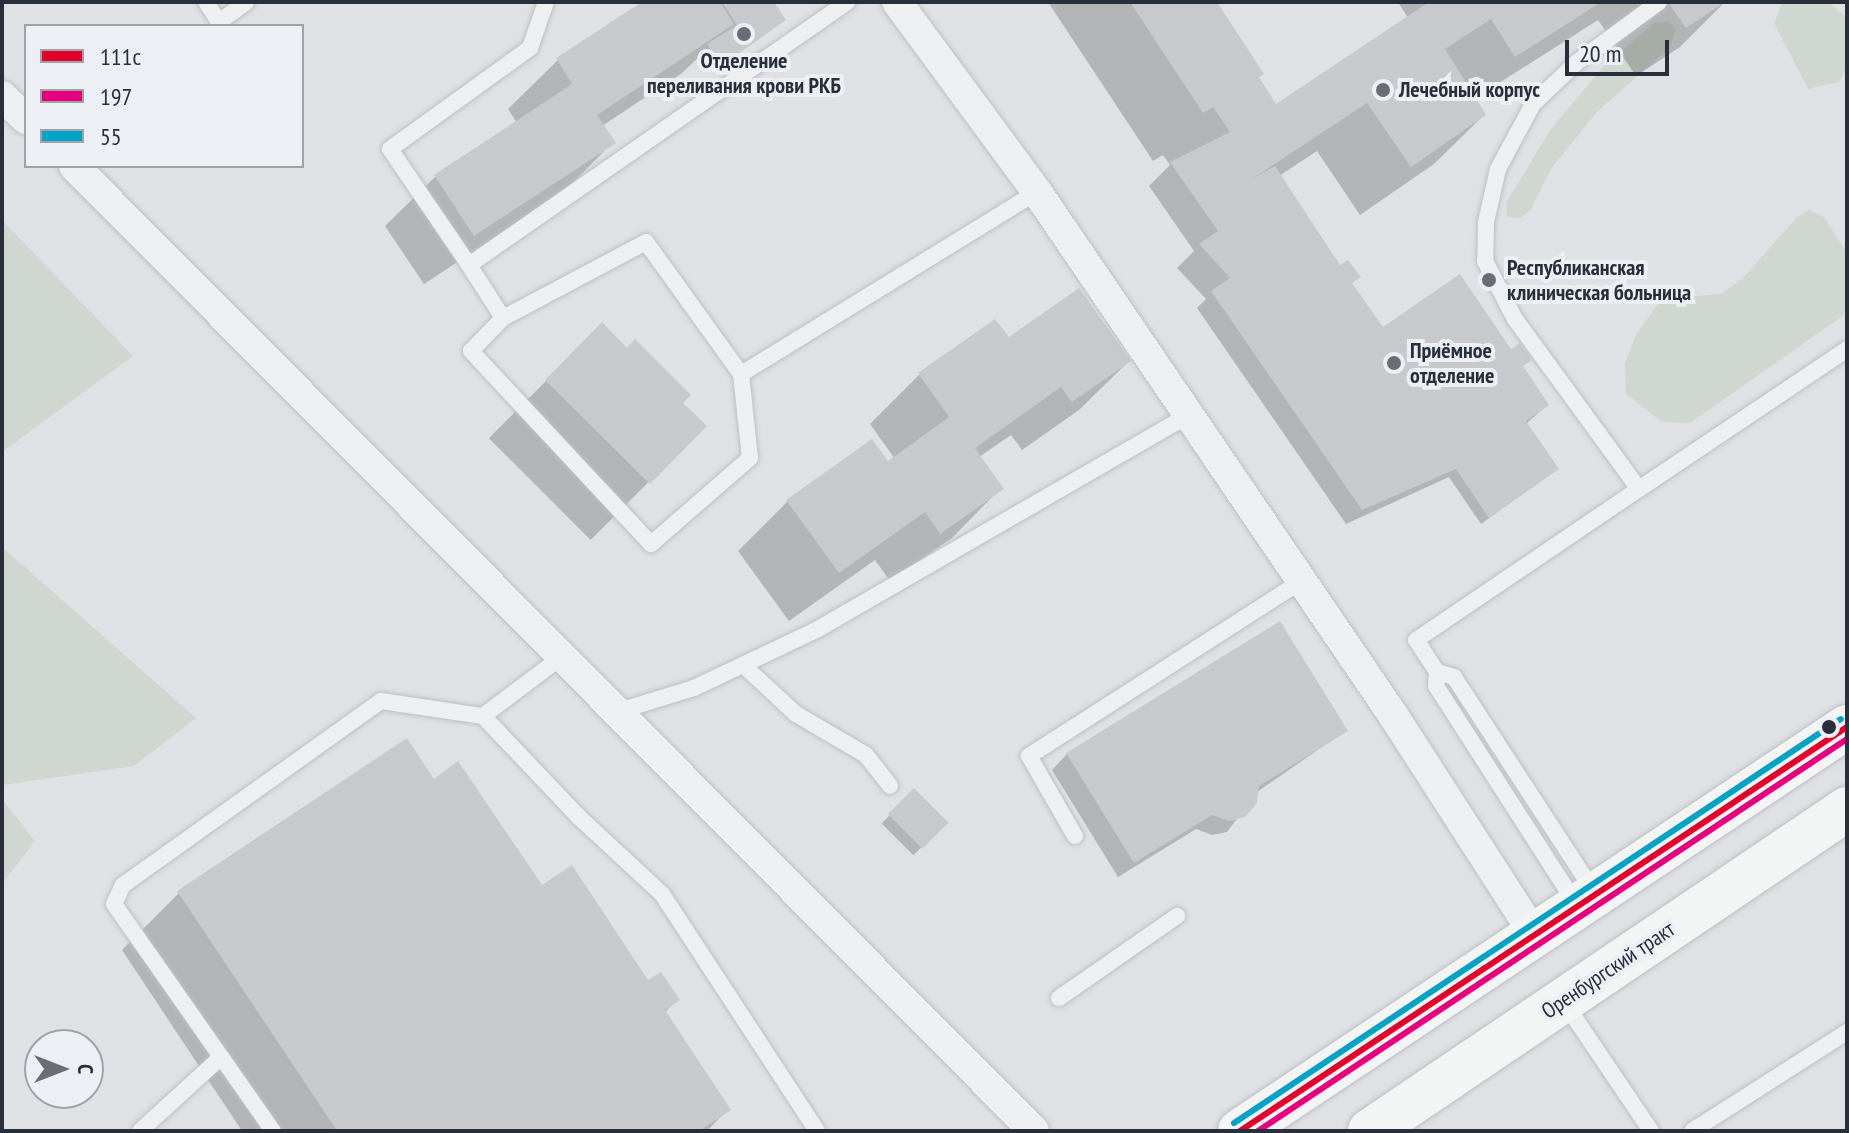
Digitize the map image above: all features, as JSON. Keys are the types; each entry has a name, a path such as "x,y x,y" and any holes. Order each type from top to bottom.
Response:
{"main road":[{"path":"1240,1131 1536,937 1847,727"},
{"name":"Оренбургский тракт","path":"1370,1131 1847,809"}],"street":[{"path":"897,2 1037,192 1302,581 1536,937"},
{"path":"2,96 24,117"},
{"path":"76,168 417,509 559,659 619,711 1034,1131"}],"lane":[{"path":"206,2 219,22 247,2"},
{"path":"503,318 390,149 530,48 546,2"},
{"path":"469,265 848,2"},
{"path":"1639,489 1515,319 1485,261 1486,222 1498,169 1533,104 1576,63 1659,2"},
{"path":"741,374 1037,192"},
{"path":"646,242 741,374 750,458 651,544 471,351 503,318 646,242"},
{"path":"1587,902 1454,677 1437,672 1416,640 1847,349"},
{"path":"619,711 694,688 884,594 1188,415"},
{"path":"1075,836 1029,756 1302,581"},
{"path":"483,716 559,659"},
{"path":"743,665 796,714 866,755 890,786"},
{"path":"273,1131 114,904 123,885 381,701 483,716 579,817 662,894 817,1131"},
{"path":"1059,998 1177,916"},
{"path":"1563,1000 1651,1131"},
{"path":"1692,1131 1847,1032"},
{"path":"140,1131 221,1057"}],"shaded area":[{"path":"1783,2 1829,2 1847,18 1847,67 1839,82 1808,89 1774,23"},
{"path":"1668,21 1676,30 1669,48 1597,112 1551,169 1530,211 1520,218 1507,217 1506,203 1551,129 1603,67 1654,23"},
{"path":"1809,210 1824,217 1847,253 1847,313 1690,423 1662,422 1626,394 1625,363 1636,335 1661,299 1721,294 1743,278 1797,217"},
{"path":"2,220 133,356 2,452"},
{"path":"2,547 196,718 134,766 2,785"},
{"path":"2,799 35,841 2,884"}],"building":[{"path":"642,2 720,2 734,24 597,115 616,143 474,236 434,175 572,84 556,58"},
{"name":"Отделение переливания крови РКБ","path":"722,2 774,2 786,20 722,65 707,44 737,25"},
{"path":"1130,2 1217,2 1264,74 1259,77 1276,104 1429,2 1601,2 1515,57 1491,19 1445,49 1486,115 1411,167 1367,103 1252,179 1275,166 1340,265 1348,260 1361,277 1352,283 1383,327 1460,274 1511,349 1520,343 1532,360 1523,366 1549,405 1526,421 1559,469 1489,518 1456,469 1362,510 1211,291 1230,278 1199,244 1218,231 1170,162 1230,132 1213,107 1203,113"},
{"path":"1668,2 1725,2 1686,28"},
{"path":"1079,288 1131,361 1072,402 1061,387 975,448 1004,489 940,534 925,512 839,573 786,500 872,439 888,461 949,417 918,373 995,319 1009,337"},
{"path":"602,322 627,348 635,339 691,395 683,403 707,426 650,484 545,380"},
{"path":"1280,621 1348,731 1259,786 1257,803 1245,817 1229,821 1212,815 1134,863 1066,753"},
{"path":"407,738 434,779 458,761 542,885 572,865 648,980 661,972 680,1000 665,1010 731,1110 699,1131 337,1131 177,891"},
{"path":"914,788 949,823 922,849 888,814"}],"transit line":[{"name":"55","path":"1234,1123 1841,719"},
{"name":"111с","path":"1240,1131 1847,727"},
{"name":"197","path":"1258,1131 1847,739"}],"place":[{"name":"Отделение переливания крови РКБ","path":"744,34"},
{"name":"Лечебный корпус","path":"1383,90"},
{"name":"Республиканская клиническая больница","path":"1489,280"},
{"name":"Приёмное отделение","path":"1394,363"}]}
